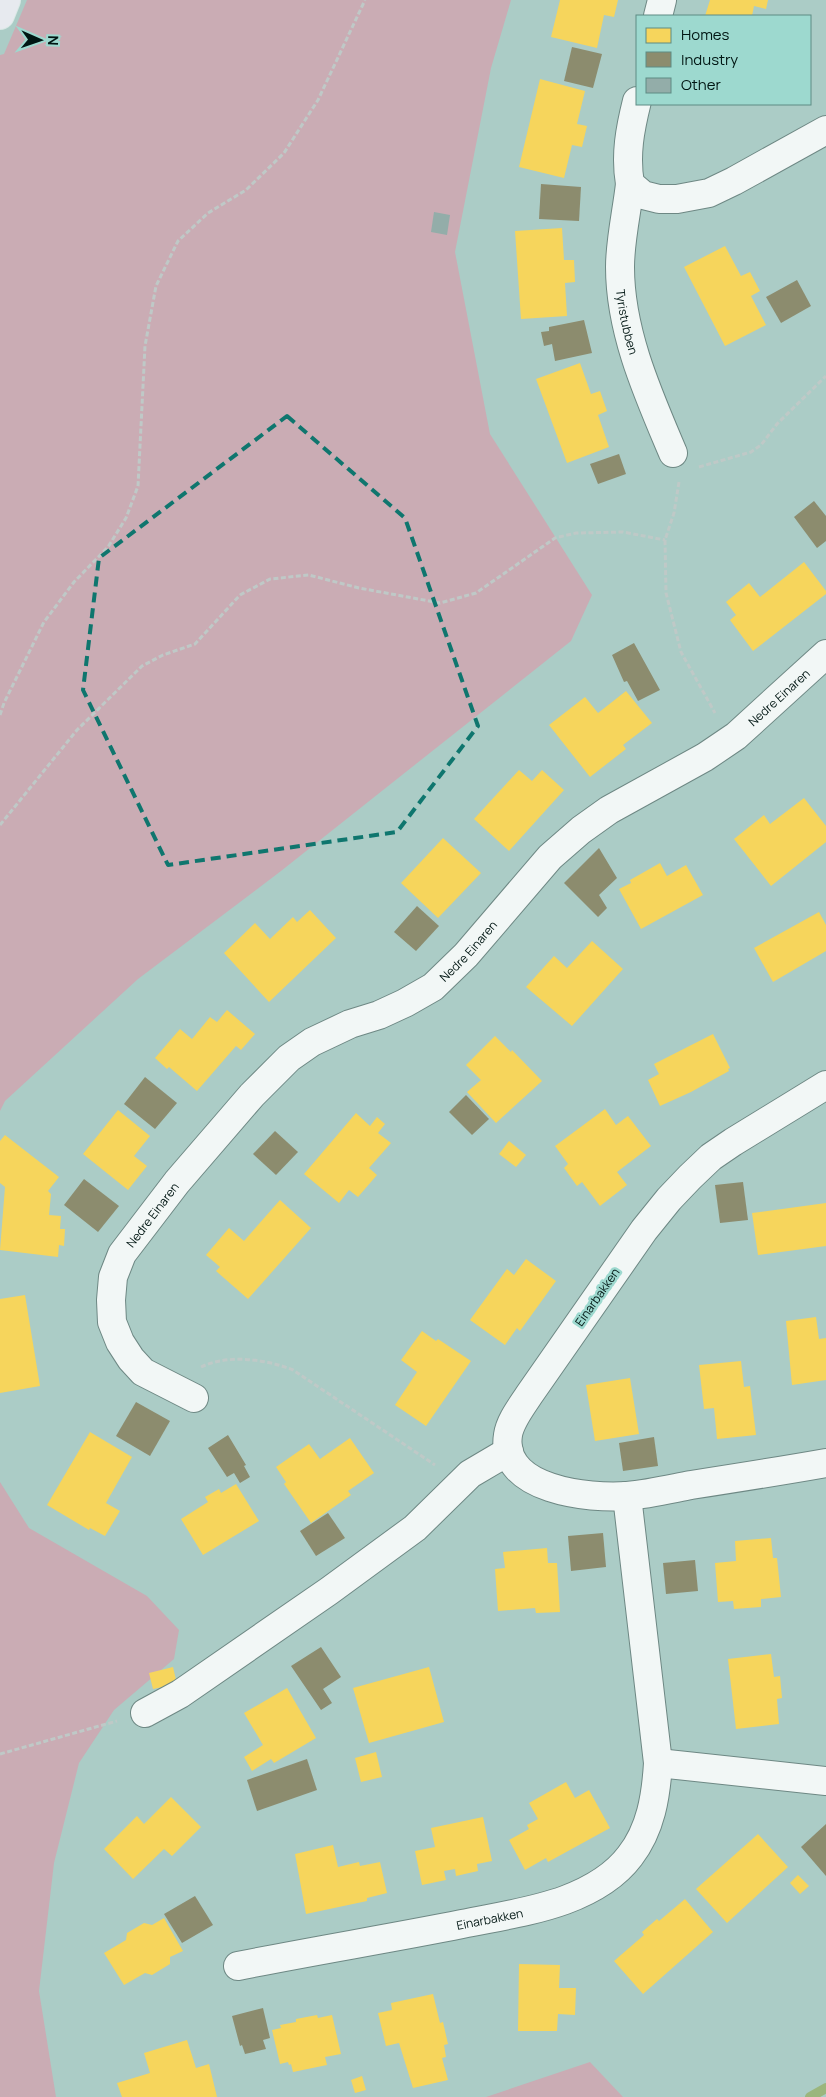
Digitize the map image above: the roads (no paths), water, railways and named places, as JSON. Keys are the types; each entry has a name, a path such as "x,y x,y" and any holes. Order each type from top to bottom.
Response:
{"main road":[{"path":"0,15 6,0"}],"street":[{"path":"658,15 662,0"},
{"name":"Tyristubben","path":"636,105 631,125 628,152 630,184 620,267 624,310 633,351 647,392 676,463"},
{"path":"630,184 642,195 659,199 677,199 709,193 826,130"},
{"name":"Nedre Einaren","path":"194,1398 143,1372 131,1359 120,1342 112,1322 113,1277 122,1254 177,1182 265,1081 289,1058 312,1042 350,1024 379,1015 406,1003 433,987 466,955 550,857 581,830 609,810 705,756 730,739 769,707 826,654"},
{"name":"Einarbakken","path":"509,1451 508,1433 529,1395 644,1230 669,1199 712,1157 826,1085"},
{"path":"145,1712 188,1689 329,1591 415,1528 470,1474 509,1451 520,1470 532,1479 566,1492 589,1495 627,1496 826,1463"},
{"name":"Einarbakken","path":"238,1966 497,1917 565,1900 605,1880 629,1857 643,1836 656,1789 658,1763 627,1496"},
{"path":"658,1763 826,1780"}],"waterway":[{"path":"810,2097 826,2088"}]}
